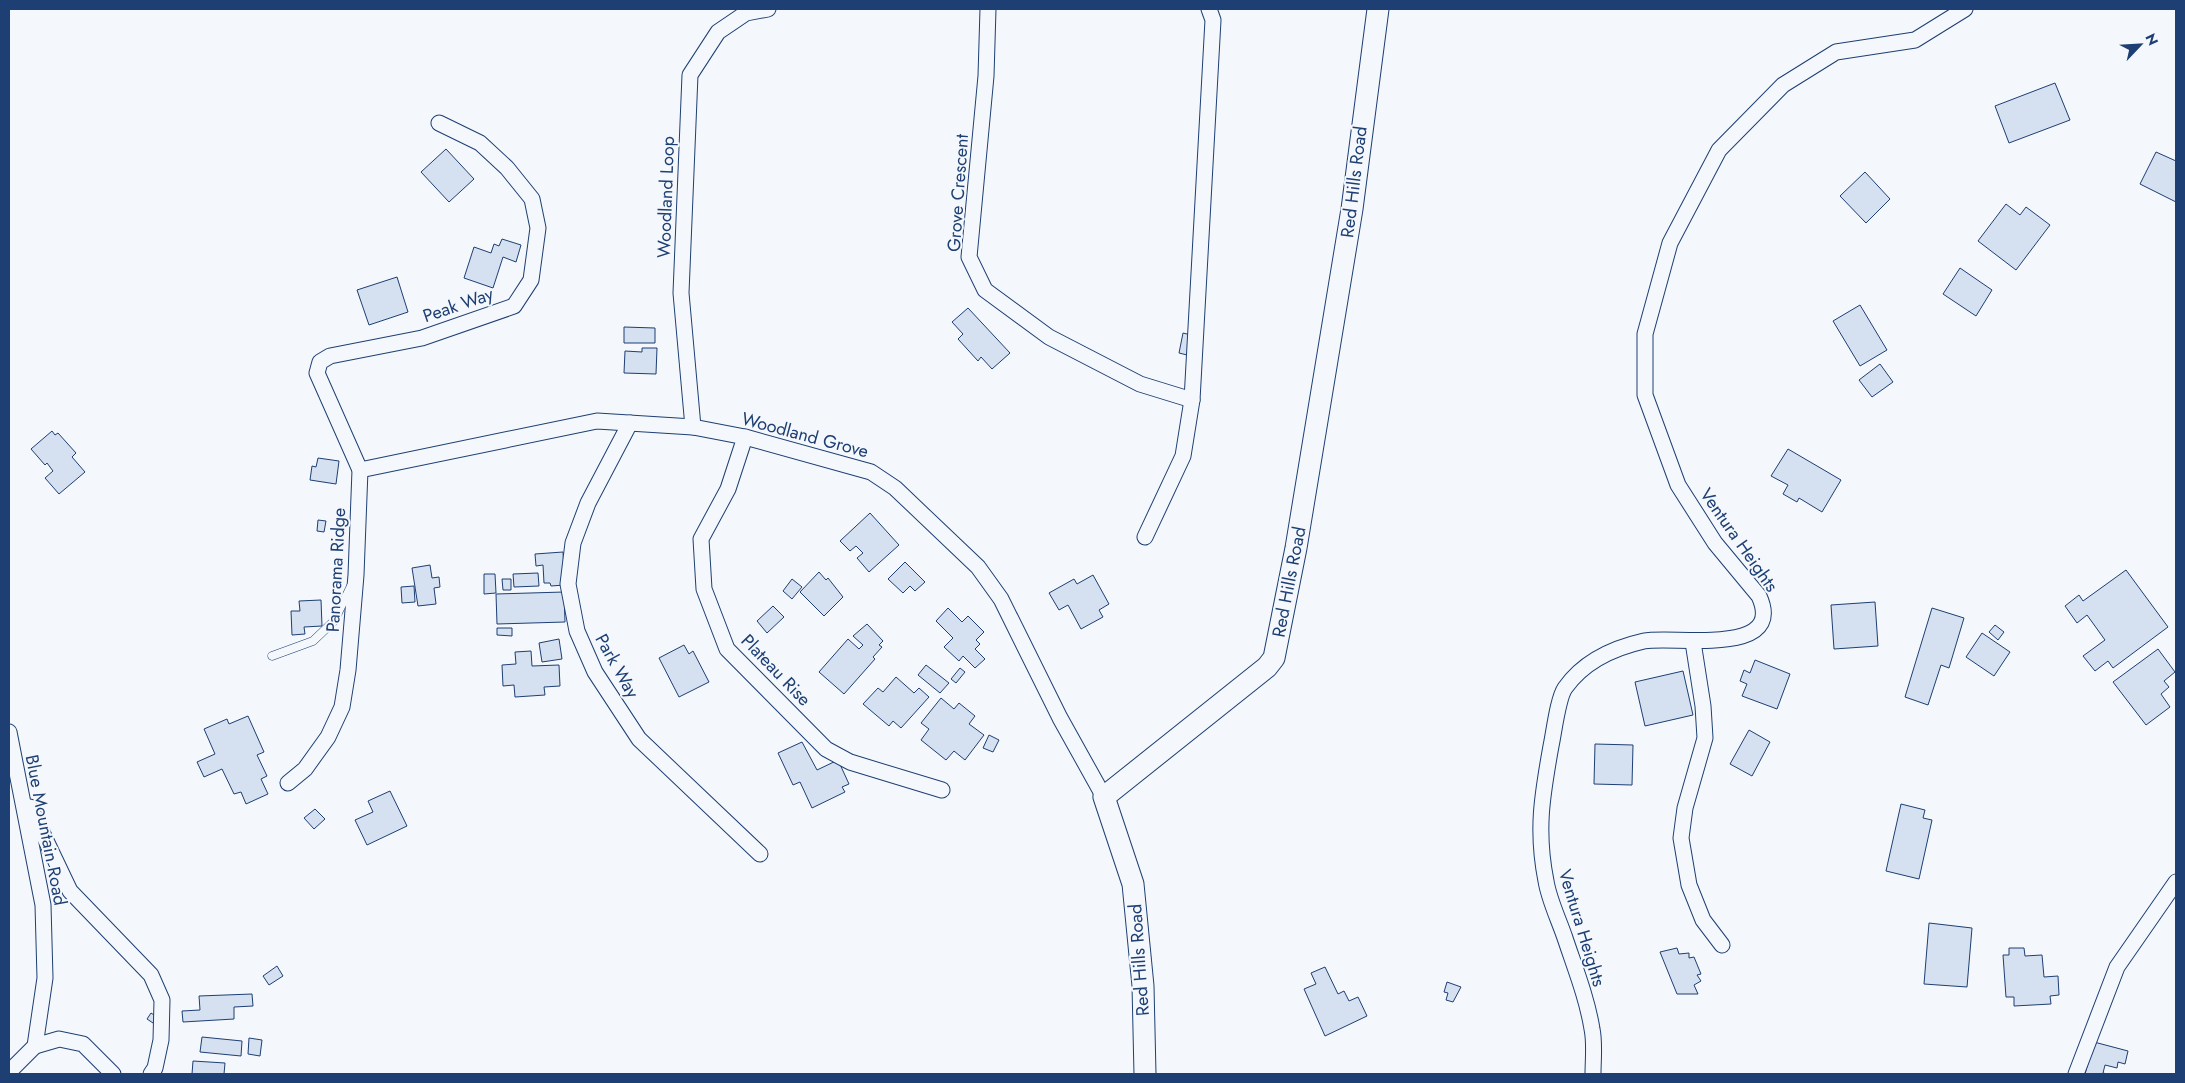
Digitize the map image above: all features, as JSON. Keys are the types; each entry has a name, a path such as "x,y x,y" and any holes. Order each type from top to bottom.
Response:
{"main road":[{"name":"Red Hills Road","path":"1145,1074 1143,977 1132,884 1104,797 1268,667 1274,658 1296,548 1350,218 1378,9"}],"street":[{"name":"Woodland Loop","path":"693,427 681,293 690,75 718,32 746,13 768,9"},
{"name":"Grove Crescent","path":"988,9 986,76 969,257 985,290 1049,337 1140,384 1192,400"},
{"path":"1145,538 1182,456 1192,400 1213,20 1209,9"},
{"name":"Ventura Heights","path":"1593,1074 1593,1030 1579,979 1546,883 1539,835 1544,788 1564,690 1585,665 1612,651 1646,641 1693,642 1752,634 1761,625 1763,606 1759,596 1715,543 1678,486 1645,396 1645,334 1670,243 1718,150 1783,85 1836,52 1915,40 1965,9"},
{"name":"Peak Way","path":"330,356 422,338 514,306 531,280 538,228 532,199 507,168 480,143 439,123"},
{"name":"Panorama Ridge","path":"288,783 305,769 328,737 342,707 348,670 356,575 360,470 317,372 320,362 330,356"},
{"name":"Woodland Grove","path":"360,470 597,421 693,427 745,437 871,472 895,488 978,567 1000,599 1060,718 1104,797"},
{"name":"Park Way","path":"630,423 588,503 573,543 568,584 577,630 595,672 639,739 760,854"},
{"name":"Plateau Rise","path":"745,437 728,489 702,539 704,589 726,649 826,749 850,762 942,790"},
{"path":"1693,642 1703,706 1705,738 1685,808 1681,838 1689,885 1703,920 1722,945"},
{"name":"Blue Mountain Road","path":"9,732 43,905 45,978 35,1046"},
{"path":"18,776 40,830 70,891 151,975 162,1000 161,1040 155,1068 151,1074"},
{"path":"2076,1074 2117,967 2176,882"},
{"path":"9,1072 35,1046 59,1039 83,1044 113,1074"}],"lane":[{"path":"272,656 313,641 334,621 356,575"}],"building":[{"path":"2055,83 2070,120 2009,143 1995,106"},
{"path":"446,149 474,179 449,202 421,172"},
{"path":"2156,152 2176,161 2176,202 2140,184"},
{"path":"1865,172 1890,199 1866,223 1840,196"},
{"path":"2006,204 2020,215 2026,207 2050,225 2016,270 1978,241"},
{"path":"502,239 521,245 516,262 503,257 493,288 464,278 474,247 491,253 494,244 499,246"},
{"path":"1960,268 1992,290 1976,316 1943,294"},
{"path":"397,277 408,312 369,325 357,290"},
{"path":"1860,305 1887,350 1860,366 1833,321"},
{"path":"968,308 1010,353 992,369 981,357 978,361 958,339 963,334 952,322"},
{"path":"624,327 655,328 655,343 624,343"},
{"path":"1183,333 1191,335 1187,355 1179,353"},
{"path":"642,348 657,348 656,374 624,373 625,351 642,352"},
{"path":"1880,364 1893,382 1872,397 1859,380"},
{"path":"52,431 55,435 58,433 76,453 72,457 85,472 59,494 45,478 53,471 31,449"},
{"path":"1788,449 1841,480 1822,512 1799,498 1797,502 1783,494 1788,485 1771,476"},
{"path":"318,458 339,461 336,484 310,480 312,466 316,467"},
{"path":"870,513 899,545 869,572 857,558 863,553 856,546 850,551 840,541"},
{"path":"318,520 326,521 324,532 317,531"},
{"path":"563,552 565,585 551,586 550,583 544,583 543,565 536,566 535,554"},
{"path":"905,562 925,582 915,591 910,586 903,593 888,579"},
{"path":"430,565 432,578 439,577 440,587 434,588 436,604 418,606 412,568"},
{"path":"2126,570 2168,627 2113,668 2108,661 2095,671 2083,656 2105,640 2087,615 2077,623 2065,606 2079,595 2083,601"},
{"path":"819,572 826,580 828,578 843,597 824,616 800,592"},
{"path":"538,573 539,586 514,587 513,574"},
{"path":"484,574 495,574 496,593 484,594"},
{"path":"1093,575 1109,604 1099,610 1103,617 1081,629 1068,605 1059,610 1049,593 1074,579 1077,584"},
{"path":"502,579 511,579 511,590 503,590"},
{"path":"792,579 802,587 792,599 783,591"},
{"path":"414,586 415,602 402,603 401,587"},
{"path":"564,592 565,622 497,624 496,594"},
{"path":"321,600 322,626 304,627 305,634 292,635 291,611 300,611 299,601"},
{"path":"1875,602 1878,646 1834,649 1831,605"},
{"path":"773,606 784,617 767,633 757,621"},
{"path":"948,608 962,622 968,616 984,632 976,640 980,644 975,649 985,659 975,668 963,656 959,661 944,647 953,638 936,621"},
{"path":"1932,608 1964,618 1949,668 1941,665 1928,705 1905,697"},
{"path":"867,624 883,641 879,645 882,647 873,657 875,659 844,694 819,672 848,639 859,649 863,645 853,636"},
{"path":"1995,625 2004,632 1998,640 1989,632"},
{"path":"497,628 512,628 512,636 497,635"},
{"path":"1982,633 2010,652 1994,676 1966,657"},
{"path":"559,639 562,659 542,662 539,643"},
{"path":"684,645 689,654 693,651 709,682 679,697 659,658"},
{"path":"2158,649 2175,672 2164,681 2169,687 2161,694 2170,707 2146,725 2113,682"},
{"path":"531,651 532,666 559,665 560,686 544,687 545,695 515,697 514,685 503,686 502,665 516,664 515,652"},
{"path":"1755,660 1790,674 1777,709 1742,696 1747,684 1740,681 1744,670 1750,673"},
{"path":"926,665 949,683 940,693 918,675"},
{"path":"960,668 965,672 956,683 951,679"},
{"path":"1683,671 1693,715 1645,726 1635,682"},
{"path":"896,677 914,693 919,688 929,697 901,728 893,721 889,726 863,704 878,688 883,692"},
{"path":"941,698 954,709 959,703 975,716 969,724 984,735 965,760 954,751 946,760 921,740 929,729 921,723"},
{"path":"248,716 264,752 257,755 267,776 261,779 268,794 246,804 241,792 234,794 222,769 204,777 197,762 215,754 204,729 227,719 229,724"},
{"path":"1749,730 1770,742 1752,776 1730,764"},
{"path":"989,735 999,740 993,752 983,748"},
{"path":"802,742 817,770 838,760 849,784 842,787 845,792 812,808 800,782 793,785 778,753"},
{"path":"1595,744 1633,745 1632,785 1594,784"},
{"path":"390,791 407,826 367,845 355,820 373,812 368,801"},
{"path":"1901,804 1925,810 1923,818 1932,820 1919,879 1886,871"},
{"path":"315,809 325,819 314,829 304,818"},
{"path":"1929,923 1972,928 1967,987 1924,984"},
{"path":"1677,948 1679,954 1689,953 1689,958 1694,957 1701,974 1697,975 1701,981 1694,985 1698,994 1677,994 1660,952"},
{"path":"2009,948 2024,948 2025,956 2042,955 2044,977 2058,976 2059,995 2050,996 2051,1004 2014,1006 2014,997 2006,997 2003,955 2009,955"},
{"path":"277,966 283,976 269,985 263,976"},
{"path":"1325,967 1338,994 1344,991 1349,1001 1358,997 1367,1016 1325,1036 1304,989 1316,984 1311,973"},
{"path":"1447,982 1461,987 1453,1002 1446,1000 1448,993 1444,992"},
{"path":"252,994 253,1006 234,1007 234,1019 183,1022 182,1011 200,1010 199,996"},
{"path":"151,1013 157,1017 153,1023 147,1019"},
{"path":"202,1037 242,1041 241,1056 200,1052"},
{"path":"249,1038 262,1040 260,1056 248,1054"},
{"path":"2094,1042 2128,1051 2125,1064 2118,1062 2117,1068 2105,1065 2103,1073 2107,1074 2085,1074"},
{"path":"193,1061 225,1063 224,1074 192,1074"}]}
